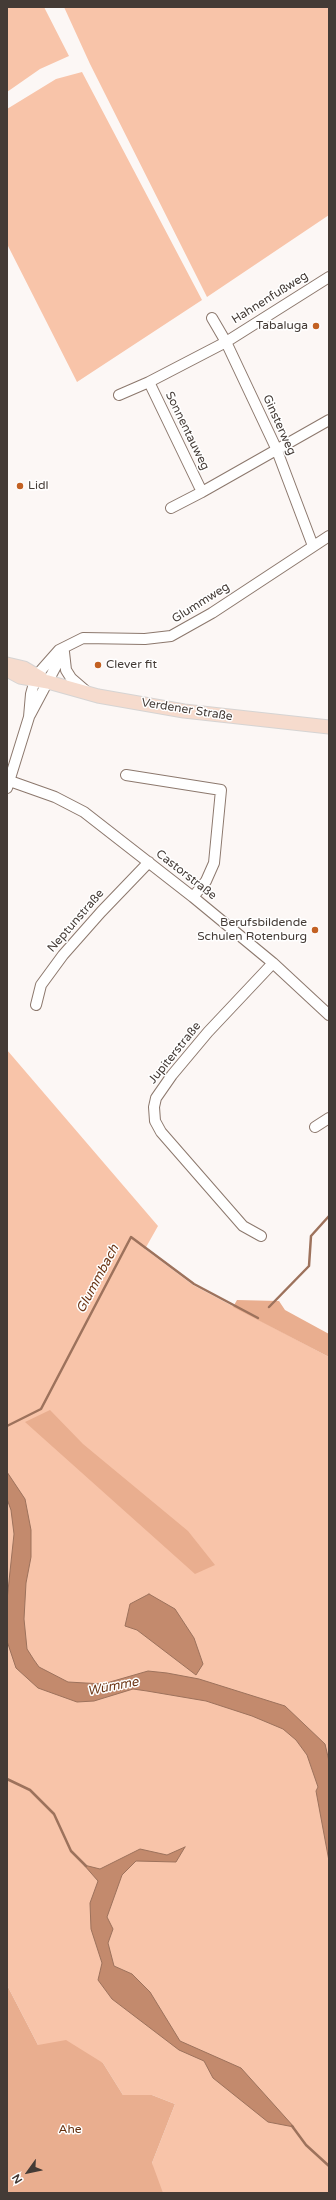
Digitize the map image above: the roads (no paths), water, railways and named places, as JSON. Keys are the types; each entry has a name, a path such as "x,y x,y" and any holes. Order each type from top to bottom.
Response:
{"main road":[{"name":"Verdener Straße","path":"7,664 24,668 40,679"},
{"name":"Verdener Straße","path":"7,670 20,677 40,679 88,693 184,711 329,727"}],"street":[{"name":"Hahnenfußweg","path":"226,342 329,277"},
{"name":"Ginsterweg","path":"212,318 226,342 276,448 313,546"},
{"path":"119,395 149,382 226,342"},
{"name":"Sonnentauweg","path":"149,382 202,492"},
{"name":"Sonnentauweg","path":"171,508 202,492 276,448 329,420"},
{"name":"Glummweg","path":"40,679 50,657 77,639 91,637 145,639 171,636 212,613 329,536"},
{"path":"8,783 30,717 40,679 71,642"},
{"path":"63,653 66,670 71,678 88,693"},
{"path":"126,776 221,790 214,863 206,881 193,897"},
{"name":"Castorstraße","path":"8,783 69,803 84,812 193,897 273,963 329,1015"},
{"name":"Neptunstraße","path":"36,1005 41,985 63,955 149,862"},
{"name":"Jupiterstraße","path":"261,1236 243,1226 161,1132 155,1121 154,1107 156,1098 172,1075 208,1032 273,963"},
{"path":"315,1127 329,1118"}],"water":[{"name":"Wümme","path":"7,1472 25,1499 31,1530 31,1557 26,1583 24,1619 27,1649 39,1667 68,1682 103,1684 148,1671 167,1673 199,1679 285,1706 325,1744 329,1761 329,1861 316,1791 318,1787 307,1755 296,1740 283,1729 252,1716 206,1701 133,1689 94,1701 77,1702 38,1688 16,1668 7,1641 7,1600 14,1534 11,1510 7,1499"},
{"path":"149,1594 175,1609 194,1638 203,1664 196,1675 137,1630 125,1626 130,1604"},
{"path":"185,1847 176,1862 136,1861 122,1875 107,1917 113,1929 108,1943 114,1966 132,1974 150,1992 180,2041 241,2068 294,2127 268,2122 213,2078 204,2061 179,2050 112,1999 98,1980 102,1963 91,1929 90,1903 98,1881 84,1865 100,1869 140,1849 167,1855"}],"waterway":[{"name":"Glummbach","path":"269,1307 309,1266 311,1236 329,1216"},
{"name":"Glummbach","path":"7,1426 41,1409 131,1237 194,1284 258,1318"},
{"path":"7,1779 30,1790 54,1814 71,1851 86,1866"},
{"path":"292,2126 306,2145 329,2166"}],"place":[{"name":"Tabaluga","path":"316,326"},
{"name":"Lidl","path":"20,486"},
{"name":"Clever fit","path":"98,665"},
{"name":"Berufsbildende Schulen Rotenburg","path":"315,930"}],"park label":[{"name":"Ahe","path":"70,2130"}]}
